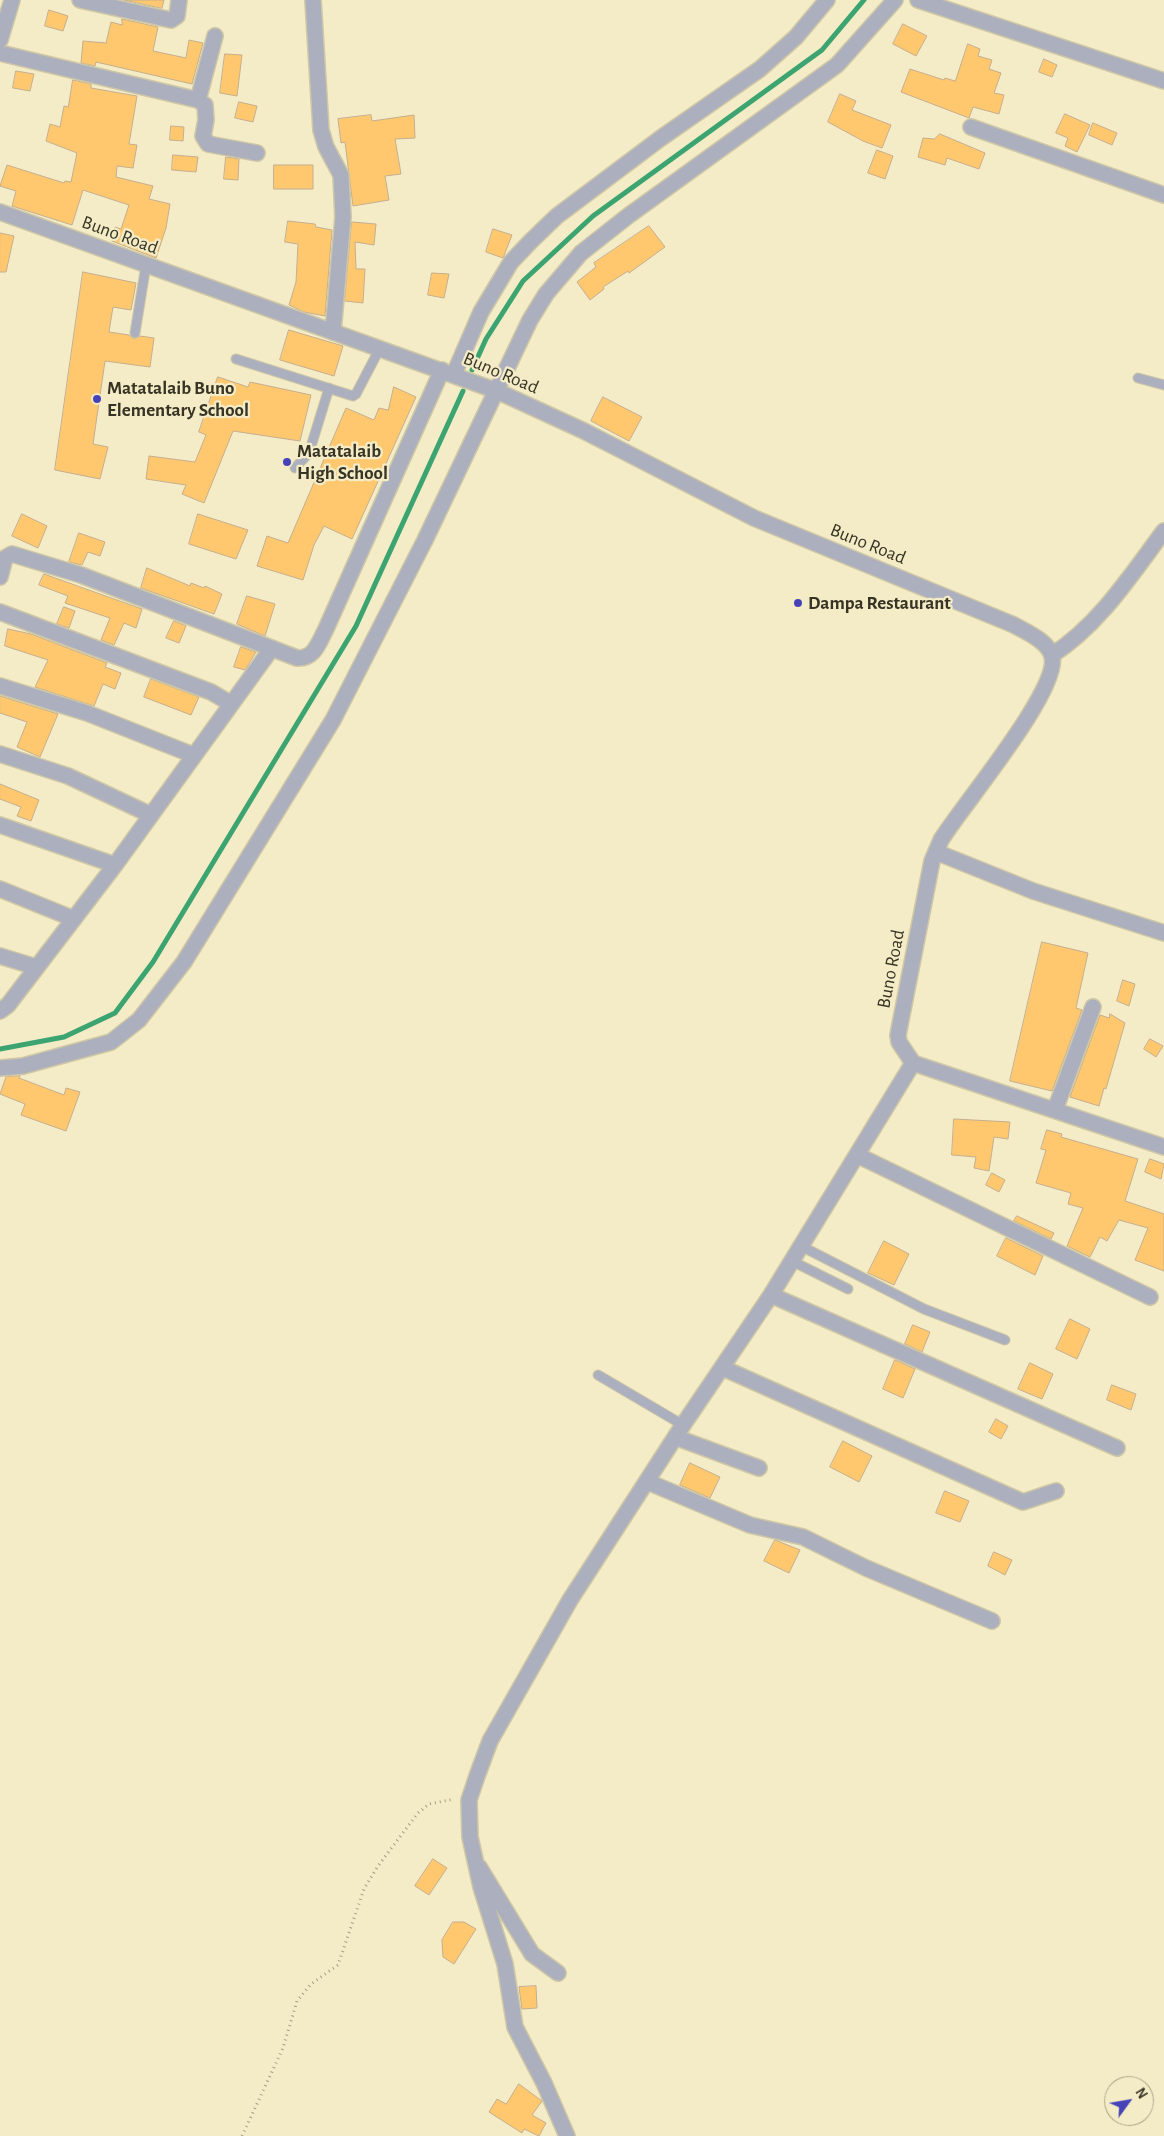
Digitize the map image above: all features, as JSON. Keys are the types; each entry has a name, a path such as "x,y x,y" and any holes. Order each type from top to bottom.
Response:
{"street":[{"path":"0,40 12,0"},
{"path":"80,0 109,3 171,20 177,16 179,0"},
{"path":"312,0 321,130 326,147 341,175 343,217 333,332"},
{"path":"0,577 5,558 12,554 81,575 297,658 305,658 314,652 448,372 511,262 557,216 661,138 760,69 796,37 826,0"},
{"path":"0,1068 23,1066 111,1042 139,1020 184,962 333,720 425,540 530,320 546,294 581,254 643,204 831,70 851,51 895,0"},
{"path":"918,0 1164,81"},
{"path":"198,100 215,36"},
{"path":"0,53 198,100 205,106 206,120 203,136 208,144 257,153"},
{"path":"971,127 1164,195"},
{"name":"Buno Road","path":"0,212 497,391 584,431 754,518 1014,625 1044,644 1052,656 1052,668 1045,686 1001,757 951,826 932,861 898,1035 899,1042 913,1063"},
{"path":"1052,656 1069,645 1159,548 1164,531"},
{"path":"0,612 211,692 230,703"},
{"path":"0,1011 8,1005 115,865 182,774 193,755 230,703 272,648"},
{"path":"0,686 87,713 193,755"},
{"path":"0,754 68,776 151,815"},
{"path":"0,825 115,865"},
{"path":"936,852 1033,891 1164,933"},
{"path":"0,889 74,919"},
{"path":"0,956 36,968"},
{"path":"1055,1110 1092,1007"},
{"path":"567,2136 544,2083 515,2027 505,1964 475,1861 470,1837 469,1800 495,1733 570,1600 648,1482 679,1431 771,1294 913,1063 1164,1147"},
{"path":"857,1155 1150,1297"},
{"path":"771,1294 1117,1448"},
{"path":"723,1368 1023,1502 1056,1491"},
{"path":"679,1431 759,1468"},
{"path":"648,1482 750,1525 803,1537 866,1568 992,1621"},
{"path":"475,1861 495,1889 532,1954 558,1973"}],"lane":[{"path":"135,333 146,266"},
{"path":"236,358 353,396 356,395 380,348"},
{"path":"1138,378 1164,385"},
{"path":"295,468 308,453 329,388"},
{"path":"801,1246 924,1309 1005,1340"},
{"path":"792,1261 848,1289"},
{"path":"598,1375 679,1431"}],"path":[{"path":"242,2136 283,2048 297,2001 311,1984 338,1965 364,1889 378,1866 402,1831 418,1812 429,1804 441,1800 469,1800"}],"building":[{"path":"124,0 164,0 162,8"},
{"path":"49,10 68,16 63,31 45,26"},
{"path":"122,19 158,27 153,51 186,58 189,40 203,43 192,84 96,62 95,66 81,63 83,41 106,43 111,22 122,25"},
{"path":"903,24 927,36 916,56 893,44"},
{"path":"968,44 980,49 978,56 992,60 989,69 1001,73 994,93 1004,95 999,114 973,107 969,118 901,92 910,69 944,80 945,78 955,81"},
{"path":"225,54 242,55 237,96 220,93"},
{"path":"1044,59 1057,65 1052,77 1039,72"},
{"path":"16,71 34,74 30,91 13,88"},
{"path":"73,80 91,84 91,88 137,96 129,144 137,145 133,168 117,166 116,177 153,186 149,199 170,204 166,228 156,258 112,241 115,227 121,229 129,205 83,190 72,225 12,206 16,191 0,186 7,165 64,183 65,181 71,182 77,153 46,141 50,124 60,127 64,106 68,107"},
{"path":"840,94 856,101 852,110 891,125 882,148 863,141 828,122"},
{"path":"239,102 257,106 253,122 235,118"},
{"path":"1065,114 1090,125 1077,152 1065,146 1068,138 1056,133"},
{"path":"371,115 372,121 414,115 415,138 395,139 401,174 385,176 389,200 353,206 345,142 341,143 338,119"},
{"path":"1093,123 1117,133 1112,145 1089,135"},
{"path":"171,126 184,127 183,141 170,140"},
{"path":"940,134 985,153 979,169 947,158 945,165 918,157 923,138 934,139"},
{"path":"877,150 893,156 885,179 868,173"},
{"path":"173,155 198,157 196,172 172,170"},
{"path":"226,157 239,159 238,180 224,179"},
{"path":"274,165 313,165 313,189 274,189"},
{"path":"288,221 315,224 316,227 332,230 325,316 304,312 289,305 296,282 298,244 285,242"},
{"path":"352,222 376,224 374,245 355,242 356,269 365,269 363,303 345,301"},
{"path":"649,226 665,247 629,273 628,271 603,287 604,289 590,300 577,282 596,267 594,263"},
{"path":"493,229 512,235 503,258 486,252"},
{"path":"0,233 14,236 6,272 0,272"},
{"path":"83,272 136,283 131,310 113,307 109,332 129,335 134,339 140,336 154,338 150,367 105,361 93,444 108,447 100,479 55,470"},
{"path":"432,273 449,274 444,298 428,295"},
{"path":"289,330 343,346 334,376 280,360"},
{"path":"218,377 248,387 250,382 311,395 300,441 233,431 204,503 182,494 186,485 146,479 149,456 195,462 206,435 199,432"},
{"path":"394,387 416,397 352,539 324,526 314,545 303,580 257,566 267,536 288,543 346,408 374,420 379,408 388,410"},
{"path":"603,397 642,417 629,441 591,421"},
{"path":"22,514 47,526 38,548 12,536"},
{"path":"198,514 248,530 236,559 189,544"},
{"path":"79,533 105,542 100,556 88,552 82,565 69,562"},
{"path":"147,568 190,586 191,583 204,588 205,586 222,594 214,614 141,588"},
{"path":"44,574 142,609 136,628 124,623 114,645 101,640 110,618 65,603 68,596 39,585"},
{"path":"247,596 275,604 265,636 237,624"},
{"path":"64,607 75,611 69,628 57,624"},
{"path":"174,621 186,626 179,643 166,638"},
{"path":"8,629 31,634 107,663 105,667 121,673 115,689 103,684 94,706 35,687 48,660 5,646"},
{"path":"241,647 256,652 245,670 234,667"},
{"path":"151,679 199,697 191,715 144,697"},
{"path":"0,696 58,714 40,757 17,747 27,722 0,713"},
{"path":"0,784 39,800 31,821 17,816 21,807 0,799"},
{"path":"1042,942 1088,953 1076,1008 1082,1010 1052,1091 1010,1081"},
{"path":"1123,980 1135,984 1129,1006 1117,1001"},
{"path":"1110,1014 1125,1023 1106,1089 1104,1088 1099,1106 1070,1097 1100,1015 1109,1018"},
{"path":"1150,1039 1163,1046 1156,1057 1144,1049"},
{"path":"20,1076 19,1078 64,1095 66,1088 80,1092 66,1131 21,1115 25,1104 0,1094 6,1077"},
{"path":"954,1119 1010,1122 1008,1139 994,1137 989,1171 974,1168 976,1157 952,1155"},
{"path":"1047,1130 1062,1134 1061,1137 1138,1159 1125,1201 1164,1214 1164,1271 1135,1260 1148,1228 1119,1220 1107,1241 1100,1237 1090,1257 1067,1246 1083,1208 1068,1204 1071,1193 1036,1183 1046,1150 1041,1149"},
{"path":"1150,1159 1164,1164 1161,1179 1145,1172"},
{"path":"992,1173 1005,1180 999,1192 986,1185"},
{"path":"1017,1216 1054,1233 1051,1239 1014,1221"},
{"path":"1006,1238 1043,1256 1035,1275 997,1256"},
{"path":"884,1241 909,1254 894,1285 868,1273"},
{"path":"1070,1319 1090,1329 1077,1359 1056,1349"},
{"path":"913,1325 930,1332 922,1352 905,1344"},
{"path":"895,1360 915,1369 903,1398 883,1389"},
{"path":"1030,1363 1053,1374 1042,1399 1018,1389"},
{"path":"1112,1385 1136,1394 1131,1410 1107,1400"},
{"path":"996,1419 1008,1426 1001,1439 989,1432"},
{"path":"843,1441 872,1456 859,1482 830,1467"},
{"path":"690,1463 720,1477 710,1498 680,1485"},
{"path":"945,1491 969,1501 960,1522 936,1513"},
{"path":"775,1540 800,1550 789,1573 764,1561"},
{"path":"994,1552 1012,1560 1005,1575 988,1566"},
{"path":"433,1859 447,1868 429,1895 415,1886"},
{"path":"453,1922 464,1922 476,1929 454,1964 443,1957 442,1940"},
{"path":"536,1986 537,2008 522,2009 519,1987"},
{"path":"519,2084 542,2101 532,2115 546,2123 539,2136 524,2129 522,2133 489,2112 497,2099 506,2104"}],"waterway":[{"path":"472,370 486,339 523,281 593,216 822,50 864,0"},
{"path":"0,1049 64,1037 115,1013 153,962 356,626 463,391"}],"place":[{"name":"Matatalaib Buno Elementary School","path":"97,399"},
{"name":"Matatalaib High School","path":"287,462"},
{"name":"Dampa Restaurant","path":"798,603"}]}
